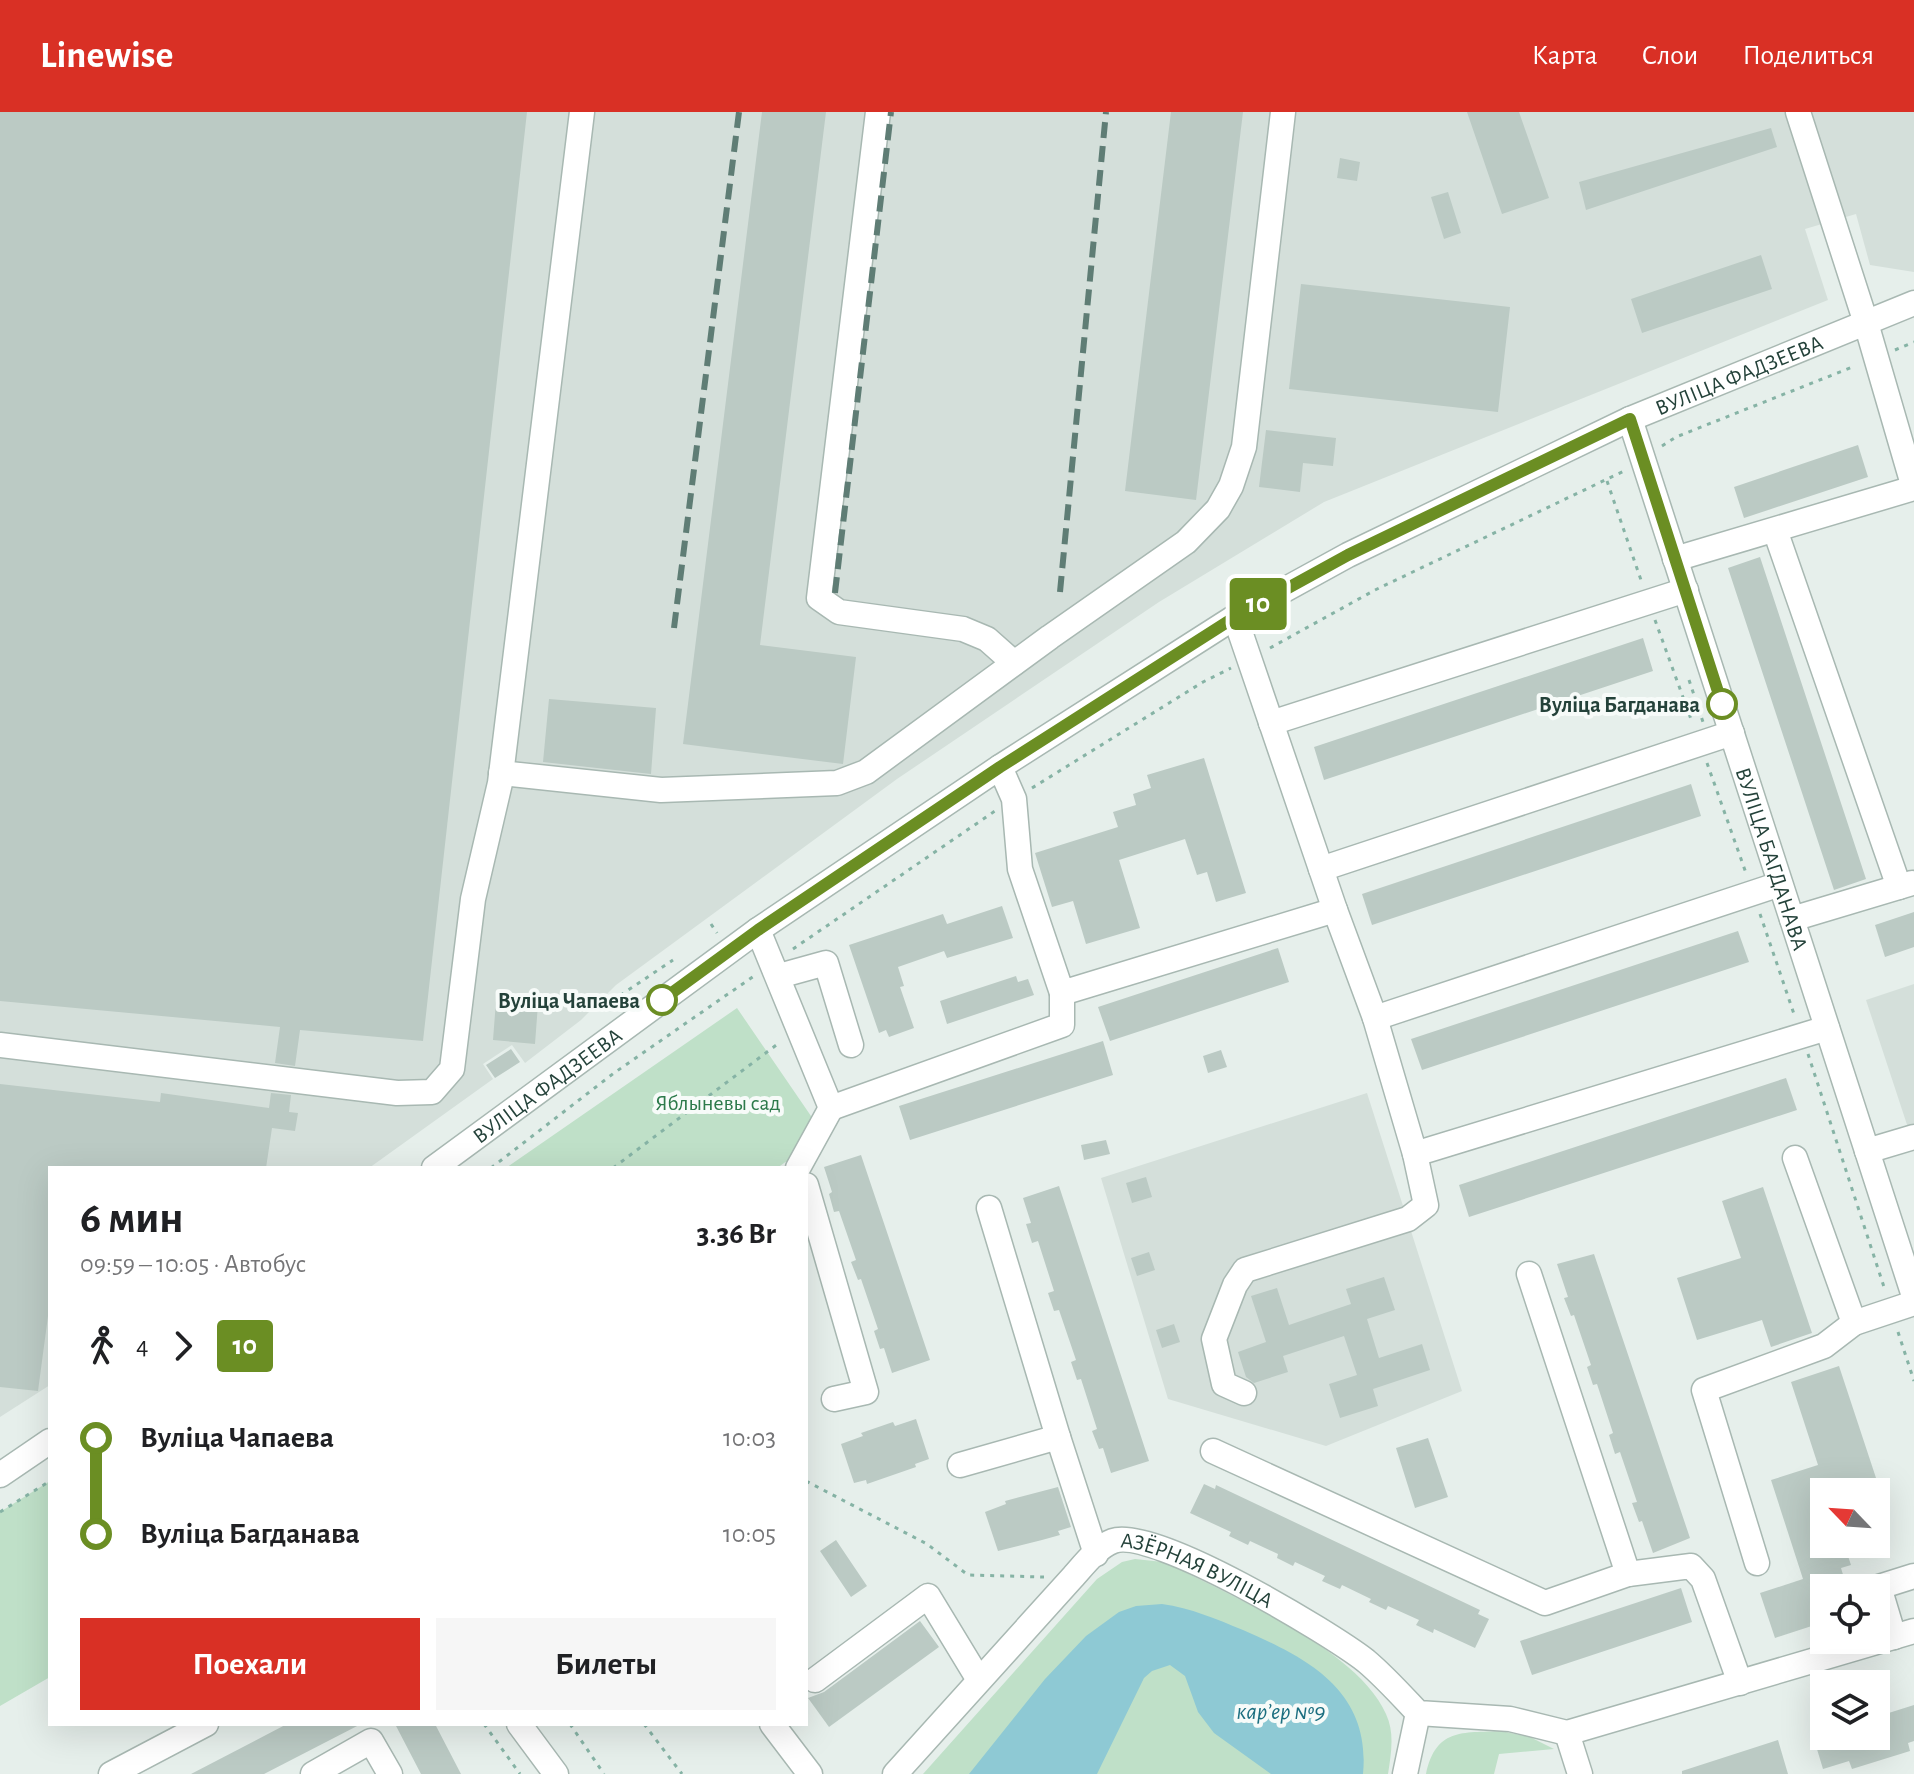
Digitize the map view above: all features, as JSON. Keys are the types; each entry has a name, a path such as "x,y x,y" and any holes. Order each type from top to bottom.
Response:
{"street":[{"path":"0,1045 397,1093 432,1092 452,1069 473,899 501,773 582,112"},
{"path":"878,112 819,598 839,612 963,629 987,639 1014,663"},
{"path":"501,773 661,790 837,783 866,772 1186,542 1218,509 1231,486 1244,447 1283,112"},
{"path":"1675,559 1914,488 1866,323 1798,112"},
{"name":"ВУЛІЦА ФАДЗЕЕВА","path":"437,1166 758,930 1000,767 1235,617 1348,555 1630,419 1914,303"},
{"name":"ВУЛІЦА БАГДАНАВА","path":"1630,419 1686,590 1714,739 1780,884 1914,1296"},
{"path":"1775,530 1907,884 1792,919"},
{"path":"1271,723 1686,590"},
{"path":"1235,617 1375,1018 1415,1154 1426,1205 1408,1219 1245,1270 1235,1285 1214,1339 1224,1384 1244,1393"},
{"path":"1321,869 1714,739"},
{"path":"803,1166 831,1108 1062,1025 1062,993 1020,869 1014,799 1000,767"},
{"path":"1375,1018 1780,884"},
{"path":"1062,993 1335,910"},
{"path":"758,930 831,1108"},
{"path":"776,969 826,963 851,1045"},
{"path":"1415,1154 1827,1028"},
{"path":"1867,1151 1914,1137"},
{"path":"1795,1158 1854,1323"},
{"path":"808,1195 866,1392 834,1399"},
{"path":"989,1208 1096,1554"},
{"path":"1529,1274 1628,1574"},
{"path":"1757,1563 1704,1390 1824,1346 1854,1323 1903,1306"},
{"path":"960,1465 1058,1437"},
{"path":"0,1475 48,1442"},
{"path":"1213,1451 1545,1603 1628,1574 1691,1566 1703,1579 1740,1683"},
{"name":"АЗЁРНАЯ ВУЛІЦА","path":"895,1774 1072,1578 1115,1540 1136,1542 1166,1551 1303,1619 1338,1641 1394,1686 1418,1713"},
{"path":"1405,1774 1418,1713 1510,1719 1567,1733 1904,1634 1879,1587 1914,1576"},
{"path":"815,1680 928,1596 979,1680"},
{"path":"111,1774 202,1726"},
{"path":"520,1726 556,1774"},
{"path":"774,1726 810,1774"},
{"path":"313,1774 367,1733 390,1774"},
{"path":"1567,1733 1580,1774"}],"path":[{"path":"1657,449 1676,437 1914,342"},
{"path":"494,1166 614,1073 776,969 1014,799 1203,682 1375,590 1607,481 1630,467"},
{"path":"1607,481 1648,602 1714,739"},
{"path":"1689,680 1714,739 1753,893 1802,1036 1903,1306 1914,1381"},
{"path":"711,924 717,933"},
{"path":"612,1001 673,960"},
{"path":"616,1166 799,1028"},
{"path":"0,1512 48,1482"},
{"path":"808,1482 927,1544 968,1575 1072,1578"},
{"path":"485,1726 520,1774"},
{"path":"571,1726 604,1774"},
{"path":"646,1726 682,1774"}],"shaded area":[{"path":"0,112 1914,112 1914,272 1870,265 1856,214 1805,229 1828,300 1324,502 1159,602 897,779 616,985 581,1020 525,1063 512,1045 483,1064 493,1079 372,1166 48,1166 48,1386 0,1417"},
{"path":"1914,984 1914,1146 1866,1000"},
{"path":"1367,1093 1462,1391 1326,1446 1168,1399 1101,1178"}],"green space":[{"name":"Яблыневы сад","path":"737,1008 824,1135 780,1166 509,1166"},
{"path":"48,1482 48,1678 0,1706 0,1512"},
{"path":"1135,1559 1163,1562 1231,1595 1294,1629 1350,1669 1371,1691 1389,1721 1392,1744 1388,1774 923,1774 1097,1579 1122,1562"},
{"path":"1501,1731 1530,1737 1554,1749 1499,1754 1494,1774 1426,1774 1436,1748 1444,1741 1463,1733"}],"water":[{"name":"карʼер №9","path":"1162,1604 1203,1614 1267,1641 1312,1666 1330,1681 1346,1699 1357,1720 1363,1745 1363,1774 1271,1774 1214,1733 1198,1712 1185,1676 1170,1665 1152,1671 1144,1678 1097,1774 969,1774 1045,1679 1086,1636 1119,1612 1136,1606"}],"building":[{"path":"0,112 527,112 423,1041 300,1030 295,1066 275,1063 280,1027 0,1001"},
{"path":"762,112 826,112 760,645 856,657 843,764 683,744"},
{"path":"1171,112 1243,112 1196,500 1125,491"},
{"path":"1467,112 1519,112 1549,198 1502,214"},
{"path":"1771,128 1777,147 1586,210 1579,182"},
{"path":"1340,158 1360,162 1357,181 1337,178"},
{"path":"1448,192 1461,233 1444,239 1431,197"},
{"path":"1761,255 1772,289 1642,333 1631,299"},
{"path":"1301,284 1510,307 1498,412 1289,389"},
{"path":"1266,430 1336,438 1333,466 1303,463 1300,492 1259,487"},
{"path":"1858,445 1868,477 1744,518 1734,487"},
{"path":"1760,557 1866,879 1834,890 1728,568"},
{"path":"1643,638 1653,671 1324,780 1314,747"},
{"path":"549,699 656,708 651,774 543,762"},
{"path":"1204,758 1246,893 1216,902 1207,872 1197,875 1185,839 1119,860 1140,928 1086,944 1073,901 1052,907 1035,853 1118,827 1113,812 1136,805 1133,794 1151,788 1147,775"},
{"path":"1691,784 1701,816 1372,925 1362,894"},
{"path":"1002,906 1013,938 947,958 944,951 898,967 904,986 900,987 914,1028 889,1037 886,1030 879,1033 849,945 943,914 947,924"},
{"path":"1914,912 1914,947 1885,957 1875,925"},
{"path":"1738,931 1749,962 1422,1070 1411,1039"},
{"path":"1278,948 1289,982 1110,1041 1098,1007"},
{"path":"1016,976 1018,982 1028,979 1034,995 947,1024 940,1001"},
{"path":"496,1001 538,1004 535,1044 493,1040"},
{"path":"1103,1041 1113,1075 910,1140 899,1106"},
{"path":"511,1049 520,1062 495,1078 486,1065"},
{"path":"1221,1050 1227,1067 1208,1073 1203,1056"},
{"path":"1786,1078 1797,1110 1469,1217 1459,1185"},
{"path":"0,1084 160,1102 161,1093 269,1108 271,1093 291,1095 289,1112 298,1113 295,1131 272,1128 266,1166 48,1166 48,1316 38,1391 0,1387"},
{"path":"1106,1140 1110,1154 1084,1160 1081,1145"},
{"path":"861,1155 930,1360 892,1373 884,1348 880,1349 874,1331 878,1329 861,1279 858,1280 851,1262 856,1260 839,1211 834,1212 824,1167"},
{"path":"1146,1177 1152,1197 1132,1203 1126,1183"},
{"path":"1059,1186 1149,1461 1111,1473 1103,1448 1099,1449 1092,1431 1097,1429 1081,1379 1077,1380 1071,1362 1076,1360 1059,1310 1054,1311 1048,1293 1054,1291 1038,1241 1032,1243 1026,1224 1031,1223 1023,1198"},
{"path":"1763,1187 1812,1333 1771,1347 1762,1320 1697,1340 1677,1278 1741,1258 1722,1201"},
{"path":"1149,1252 1155,1270 1137,1276 1131,1258"},
{"path":"1594,1254 1690,1538 1653,1553 1632,1503 1637,1502 1620,1452 1615,1454 1609,1435 1613,1433 1597,1384 1593,1385 1587,1367 1591,1365 1574,1315 1571,1316 1564,1298 1568,1297 1557,1264"},
{"path":"1384,1277 1395,1310 1367,1319 1379,1358 1422,1344 1430,1370 1373,1389 1378,1406 1340,1418 1329,1384 1357,1375 1344,1336 1283,1356 1288,1372 1254,1383 1246,1377 1238,1352 1266,1342 1251,1296 1277,1288 1289,1325 1351,1304 1346,1289"},
{"path":"1174,1324 1180,1342 1162,1348 1156,1330"},
{"path":"1839,1366 1876,1478 1810,1478 1810,1558 1849,1558 1851,1565 1841,1568 1843,1574 1810,1574 1810,1627 1775,1638 1760,1593 1803,1579 1771,1480 1818,1465 1791,1382"},
{"path":"916,1419 929,1459 915,1464 916,1467 867,1484 866,1480 854,1483 841,1444 893,1422 895,1426"},
{"path":"1428,1438 1448,1497 1415,1508 1396,1448"},
{"path":"1204,1484 1215,1489 1216,1485 1480,1610 1478,1614 1489,1619 1475,1648 1434,1629 1433,1633 1416,1625 1419,1620 1388,1606 1386,1610 1342,1585 1340,1589 1322,1581 1325,1576 1295,1562 1293,1566 1277,1558 1278,1554 1250,1541 1248,1545 1229,1536 1231,1532 1190,1513"},
{"path":"1058,1487 1071,1527 1058,1531 1060,1535 998,1551 985,1512 1006,1504 1005,1501"},
{"path":"836,1540 867,1586 851,1597 820,1551"},
{"path":"1681,1588 1692,1622 1532,1675 1520,1641"},
{"path":"920,1621 939,1647 829,1727 808,1698 824,1692"},
{"path":"1914,1705 1914,1741 1908,1743 1910,1751 1852,1769 1849,1761 1823,1769 1817,1750 1890,1750 1890,1713"},
{"path":"283,1726 357,1726 264,1774 191,1774"},
{"path":"396,1726 436,1726 461,1774 421,1774"},
{"path":"1778,1740 1788,1774 1682,1774 1682,1771"}],"railway":[{"path":"674,628 739,112"},
{"path":"835,593 891,112"},
{"path":"1060,592 1106,112"}],"bus line":[{"name":"10","path":"662,1000 758,930 1000,767 1235,617 1348,555 1630,419 1722,704"}],"place":[{"name":"Вуліца Багданава","path":"1722,704"},
{"name":"Вуліца Чапаева","path":"662,1000"}]}
